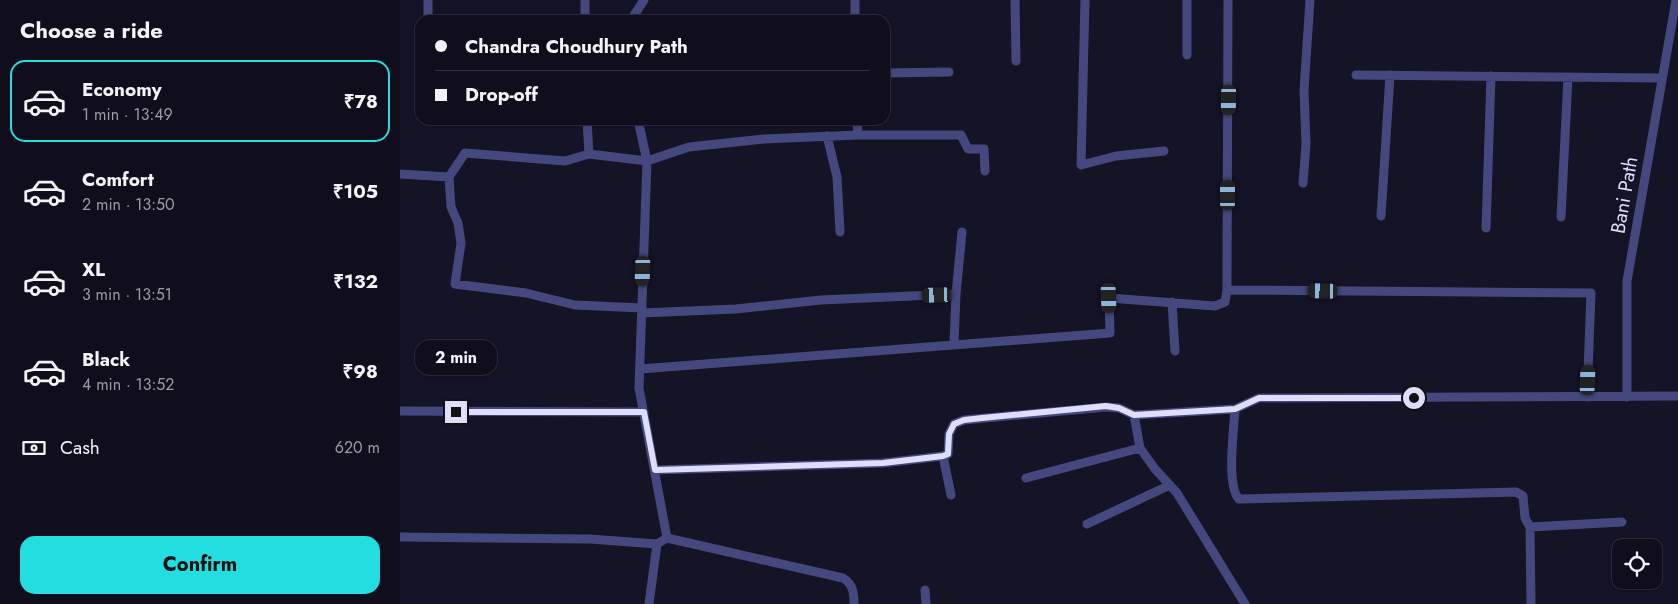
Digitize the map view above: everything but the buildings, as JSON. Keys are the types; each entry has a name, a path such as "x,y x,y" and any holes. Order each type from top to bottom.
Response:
{"street":[{"path":"428,0 428,15"},
{"path":"585,0 585,15"},
{"path":"634,15 644,0"},
{"path":"855,0 855,15"},
{"path":"1015,0 1016,61"},
{"path":"1085,0 1081,165 1116,156 1164,151"},
{"path":"1187,0 1187,55"},
{"path":"640,369 1110,333 1109,298 1215,306 1225,302 1227,290 1228,0"},
{"path":"1303,183 1306,144 1304,90 1310,0"},
{"name":"Bani Path","path":"1627,397 1627,281 1676,0"},
{"path":"890,73 949,72"},
{"path":"1356,75 1662,78"},
{"path":"1381,216 1390,75"},
{"path":"1486,228 1491,76"},
{"path":"1561,217 1568,77"},
{"path":"587,125 589,154"},
{"path":"639,125 647,161 639,388 667,538"},
{"path":"857,125 858,134"},
{"path":"956,294 821,300 736,310 642,310 575,305 526,293 456,284 462,243 458,223 451,207 449,177 465,153 565,161 589,154 647,161 689,147 858,134 961,135 968,149 984,149 985,171"},
{"path":"827,136 837,177 840,232"},
{"path":"400,174 449,177"},
{"path":"954,344 956,294 962,232"},
{"path":"1227,290 1591,293 1587,397"},
{"path":"1172,302 1175,351"},
{"path":"655,470 883,463 943,456 948,454 949,434 954,424 964,420 1106,406 1119,408 1134,415 1235,409 1259,398 1678,396"},
{"path":"1235,409 1232,452 1233,486 1239,498 1516,492 1523,496 1525,518 1530,526 1531,604"},
{"path":"400,412 644,412"},
{"path":"1134,415 1140,448 1155,469 1177,493 1245,604"},
{"path":"1026,478 1140,448"},
{"path":"943,456 951,495"},
{"path":"1087,524 1170,485"},
{"path":"1530,526 1622,522"},
{"path":"400,537 590,539 657,544 667,538 843,578 849,581 854,592 854,604"},
{"path":"649,604 657,544"},
{"path":"925,590 926,604"}],"route":[{"path":"456,412 644,412 655,470 883,463 943,456 948,454 950,448 949,434 954,424 964,420 1106,406 1119,408 1134,415 1235,409 1259,398 1414,398"}]}
